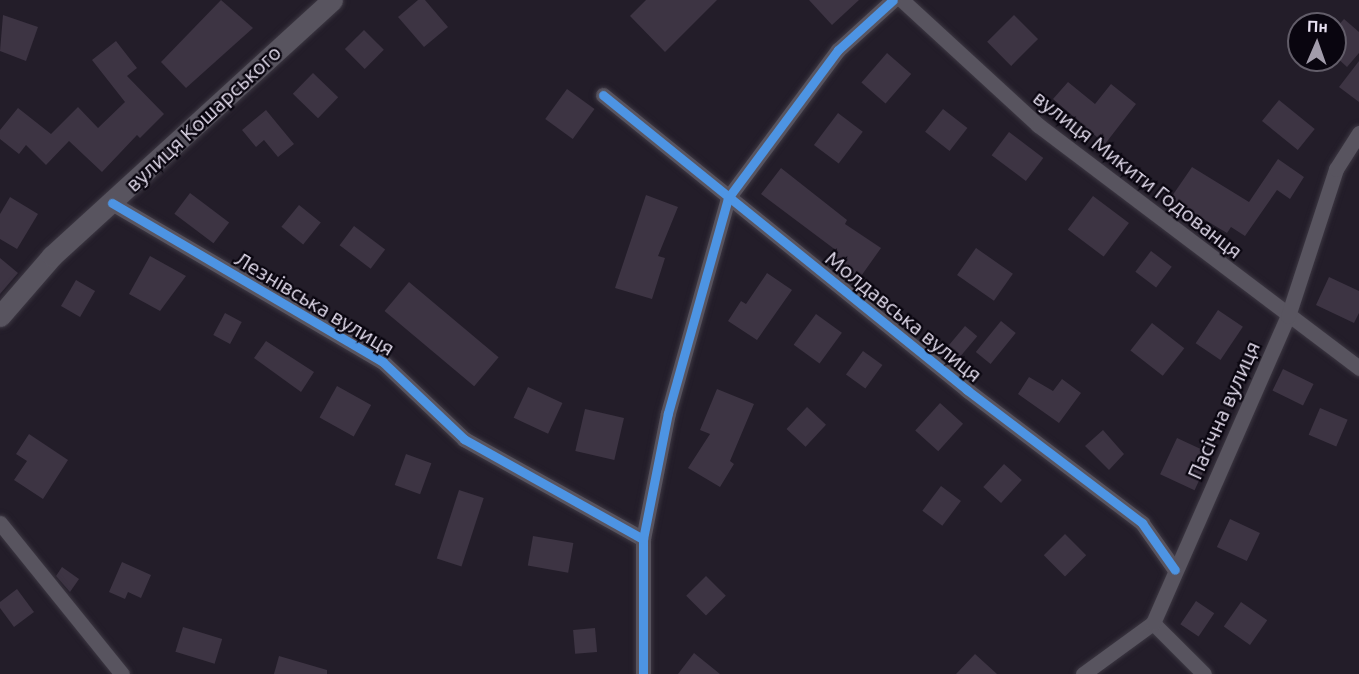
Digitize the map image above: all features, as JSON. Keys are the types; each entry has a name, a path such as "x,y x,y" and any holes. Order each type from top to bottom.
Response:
{"street":[{"name":"вулиця Кошарського","path":"0,316 52,256 332,0"},
{"path":"644,674 643,538 668,413 728,198 838,50 893,0"},
{"name":"вулиця Микити Годованця","path":"902,0 1038,125 1359,368"},
{"name":"Молдавська вулиця","path":"603,95 967,390 1142,523 1175,570"},
{"name":"Пасічна вулиця","path":"1153,623 1288,316 1336,169 1359,133"},
{"name":"Лезнівська вулиця","path":"112,203 382,362 464,440 643,538"},
{"path":"0,523 122,674"},
{"path":"1083,674 1153,623 1204,674"}],"building":[{"path":"221,0 253,28 186,88 161,62"},
{"path":"418,0 425,0 448,27 424,47 398,17"},
{"path":"646,0 717,0 665,52 630,16"},
{"path":"809,0 859,0 832,25"},
{"path":"3,15 38,27 26,61 0,51"},
{"path":"1014,15 1038,39 1011,66 987,42"},
{"path":"1347,22 1359,32 1359,53 1347,67"},
{"path":"364,30 384,50 365,69 345,49"},
{"path":"116,41 137,68 127,76 164,114 140,138 137,135 102,172 69,141 46,165 26,145 19,154 0,139 0,130 18,108 51,134 78,107 98,128 125,102 92,60"},
{"path":"887,53 911,74 886,103 861,82"},
{"path":"1359,61 1359,102 1339,87"},
{"path":"313,73 338,97 318,118 293,94"},
{"path":"1068,82 1095,104 1111,84 1136,104 1105,144 1053,99"},
{"path":"567,89 595,109 573,139 545,119"},
{"path":"1279,100 1315,129 1298,150 1262,121"},
{"path":"943,109 967,128 950,151 925,132"},
{"path":"266,110 294,144 278,157 264,140 256,147 242,130"},
{"path":"838,113 863,132 839,164 814,145"},
{"path":"1009,132 1043,158 1026,181 992,155"},
{"path":"1278,159 1304,177 1290,199 1277,190 1245,236 1231,227 1227,233 1170,199 1192,167 1249,202"},
{"path":"781,168 847,220 845,224 881,248 859,279 831,260 837,251 761,194"},
{"path":"190,193 229,222 213,243 174,214"},
{"path":"646,195 678,207 658,256 665,258 652,299 615,288"},
{"path":"1093,196 1129,223 1104,257 1068,230"},
{"path":"10,197 38,214 17,249 0,239 0,214"},
{"path":"299,205 321,223 303,244 281,227"},
{"path":"354,226 385,249 371,269 340,245"},
{"path":"976,248 1013,274 994,301 957,275"},
{"path":"1151,251 1172,267 1156,287 1135,272"},
{"path":"150,256 186,276 160,311 129,294"},
{"path":"0,258 18,273 0,294"},
{"path":"767,273 792,290 757,340 728,321 741,301 746,304"},
{"path":"1329,277 1359,291 1359,313 1354,323 1316,305"},
{"path":"76,280 95,291 80,317 61,306"},
{"path":"409,282 499,357 474,386 385,311"},
{"path":"1218,310 1243,327 1221,360 1196,343"},
{"path":"225,313 242,322 230,344 213,335"},
{"path":"816,314 842,333 820,364 794,345"},
{"path":"1001,321 1016,333 991,364 976,352"},
{"path":"1152,323 1184,348 1163,376 1130,351"},
{"path":"965,326 977,336 957,361 944,351"},
{"path":"266,341 314,372 301,392 254,358"},
{"path":"863,351 882,365 865,389 846,374"},
{"path":"1283,369 1314,384 1303,405 1272,391"},
{"path":"1029,377 1053,391 1062,379 1081,393 1059,423 1018,394"},
{"path":"337,386 371,405 354,436 320,417"},
{"path":"528,387 562,403 548,434 514,418"},
{"path":"717,389 754,404 730,461 734,464 720,487 688,468 710,434 700,430"},
{"path":"940,403 963,424 938,451 915,430"},
{"path":"807,407 826,425 806,447 787,429"},
{"path":"1320,408 1348,420 1336,446 1309,435"},
{"path":"585,409 624,418 614,460 575,451"},
{"path":"1103,430 1124,454 1109,470 1085,446"},
{"path":"29,434 68,460 43,499 14,480 27,461 16,454"},
{"path":"1177,438 1211,454 1195,490 1160,474"},
{"path":"406,454 431,463 420,494 395,485"},
{"path":"1004,464 1022,480 1001,503 983,487"},
{"path":"941,486 961,501 942,526 922,511"},
{"path":"459,490 484,498 461,567 437,558"},
{"path":"1230,519 1260,533 1247,561 1217,547"},
{"path":"1065,534 1086,555 1065,576 1044,555"},
{"path":"533,536 573,543 568,573 528,566"},
{"path":"122,562 151,575 141,598 128,592 125,599 109,592"},
{"path":"62,567 79,579 70,592 56,576"},
{"path":"706,576 726,596 706,616 686,596"},
{"path":"17,589 34,612 14,627 0,608 0,602"},
{"path":"1196,601 1214,613 1199,637 1180,624"},
{"path":"1241,602 1267,620 1250,645 1224,627"},
{"path":"183,627 222,639 215,664 175,652"},
{"path":"595,628 597,652 575,654 573,630"},
{"path":"694,653 720,674 678,674"},
{"path":"975,654 997,674 956,674"},
{"path":"279,656 327,670 327,674 274,674"}],"cycle path":[{"path":"643,674 643,539 668,413 728,198 838,50 893,0"},
{"path":"603,95 967,390 1142,523 1175,570"},
{"path":"112,203 383,362 464,439 643,539"}]}
